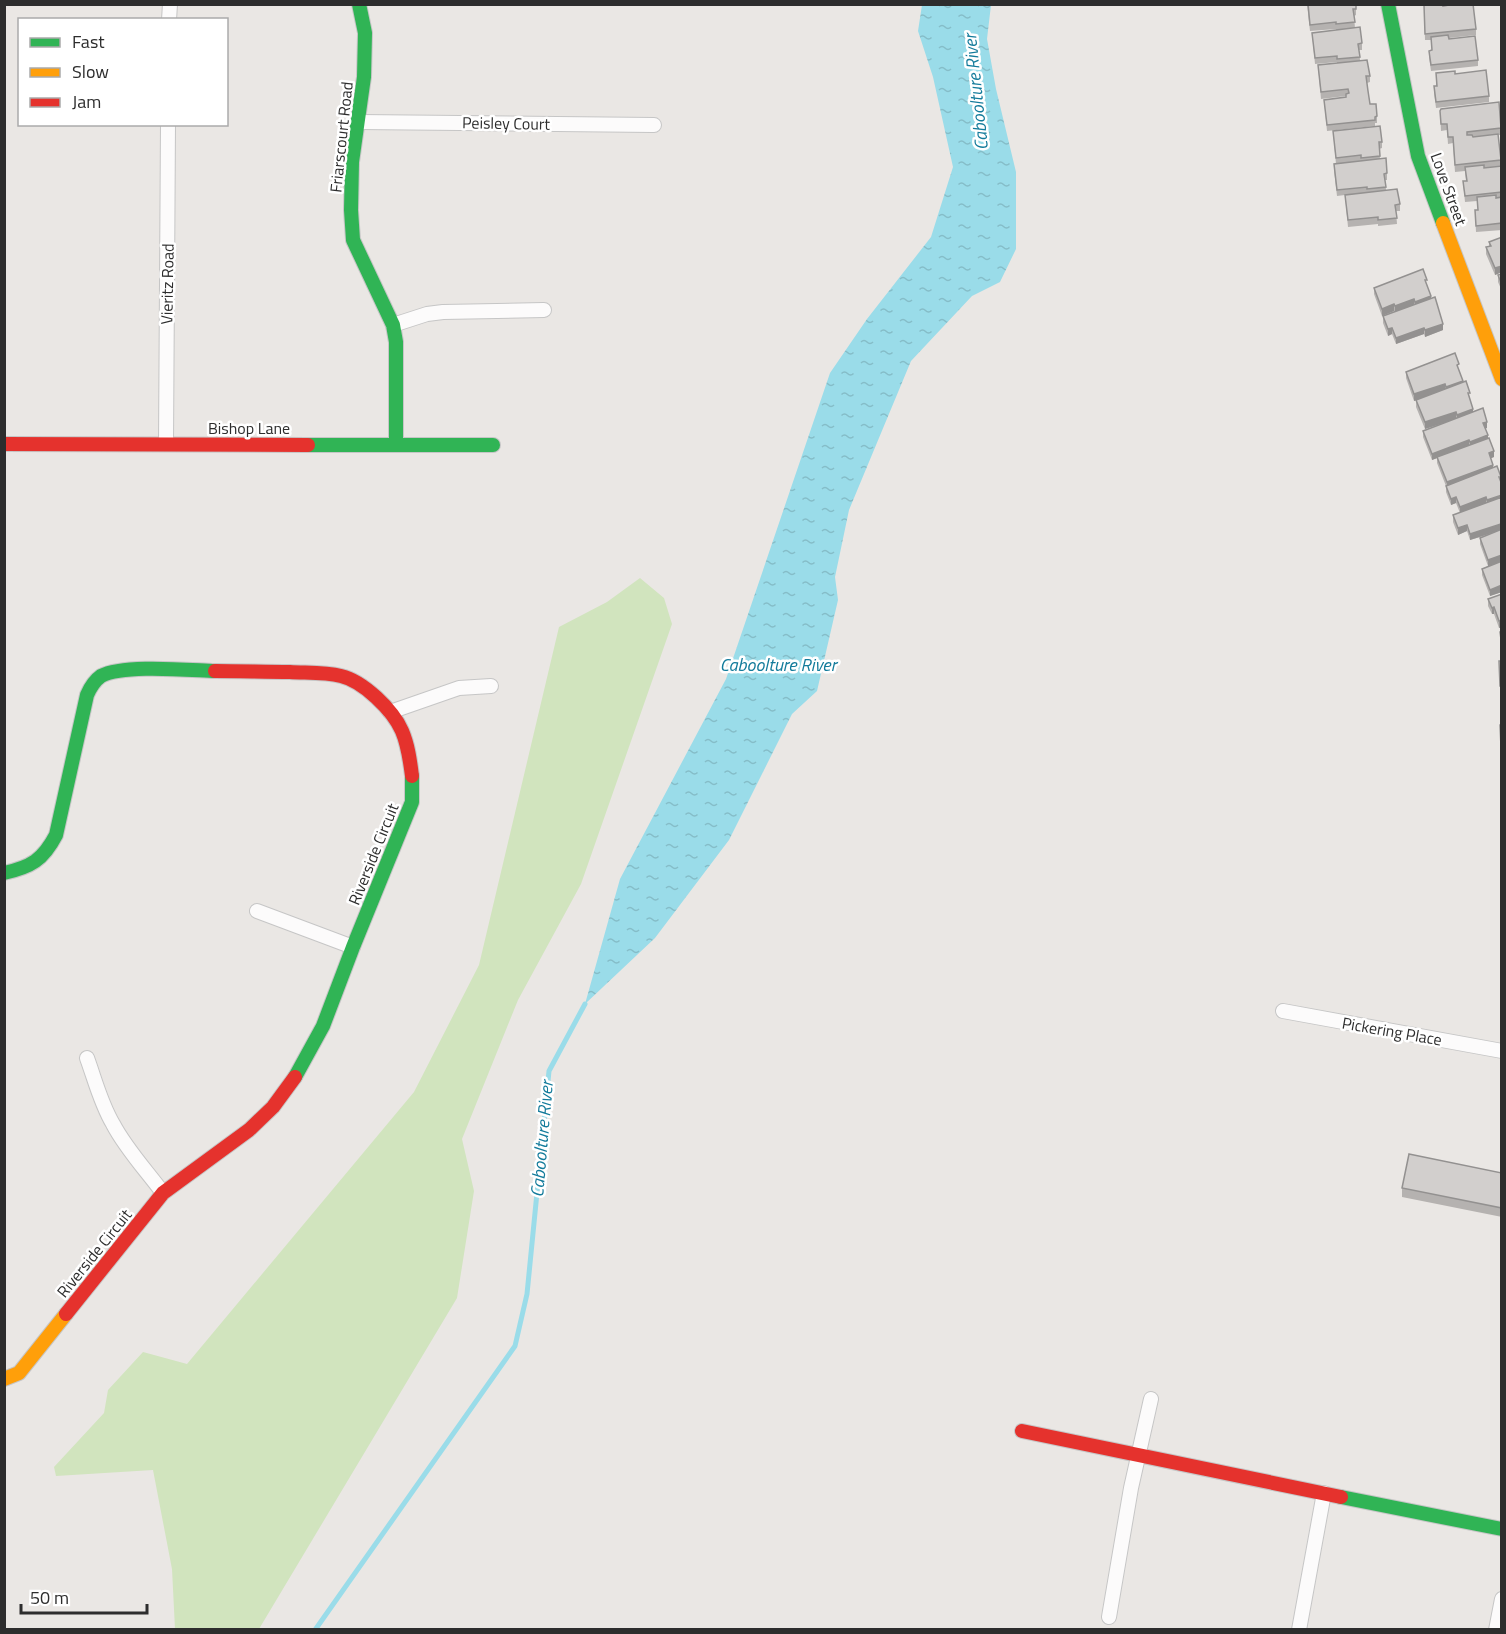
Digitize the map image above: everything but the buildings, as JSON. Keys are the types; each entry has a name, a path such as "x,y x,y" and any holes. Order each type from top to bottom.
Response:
{"street":[{"name":"Friarscourt Road","path":"359,4 365,33 364,76 352,162 353,240 393,325 396,342 396,445"},
{"name":"Love Street","path":"1388,4 1419,156 1502,378"},
{"name":"Peisley Court","path":"358,122 654,125"},
{"name":"Vieritz Road","path":"166,444 168,126"},
{"path":"393,325 427,314 443,312 544,310"},
{"name":"Bishop Lane","path":"4,444 493,445"},
{"name":"Riverside Circuit","path":"4,873 30,866 50,849 57,835 87,696 91,685 111,671 126,669 245,671 342,676 374,695 390,712 401,728 409,752 412,802 323,1026 297,1073 273,1107 249,1130 163,1192 19,1373 4,1379"},
{"path":"390,712 459,688 490,686"},
{"path":"257,911 353,947"},
{"name":"Pickering Place","path":"1282,1011 1502,1051"},
{"path":"87,1058 104,1107 120,1137 163,1192"},
{"path":"1109,1617 1131,1488 1151,1399"},
{"path":"1022,1431 1502,1529"},
{"path":"1299,1629 1324,1493"},
{"path":"1496,1629 1502,1599"}],"green space":[{"path":"640,578 664,598 672,624 581,884 518,1000 462,1139 474,1191 457,1298 259,1629 175,1629 172,1569 153,1470 56,1476 54,1467 104,1413 108,1390 143,1352 187,1364 414,1092 479,965 559,627 607,602"}],"water":[{"name":"Caboolture River","path":"922,5 991,5 987,39 996,89 1016,172 1016,249 1000,282 972,296 911,361 849,510 835,577 838,600 817,691 792,714 729,840 655,938 585,1004 620,879 726,679 830,373 867,319 931,237 953,167 933,77 918,31"}],"waterway":[{"name":"Caboolture River","path":"315,1630 515,1346 527,1294 549,1071 585,1004"}],"traffic: fast":[{"path":"359,4 365,33 364,77 352,162 353,240 393,325 396,342 396,445"},
{"path":"1388,4 1418,156 1443,223"},
{"path":"308,445 493,445"},
{"path":"4,873 22,868 35,861 46,851 56,835 87,695 96,680 111,672 124,670 215,671"},
{"path":"295,1077 323,1026 412,802 412,776"},
{"path":"1341,1497 1502,1529"}],"traffic: slow":[{"path":"1443,223 1502,379"},
{"path":"4,1379 19,1373 66,1314"}],"traffic: jam":[{"path":"4,444 308,445"},
{"path":"215,671 322,673 350,679 368,690 385,706 398,723 406,742 412,776"},
{"path":"66,1314 163,1193 249,1130 273,1107 295,1077"},
{"path":"1022,1431 1341,1497"}]}
